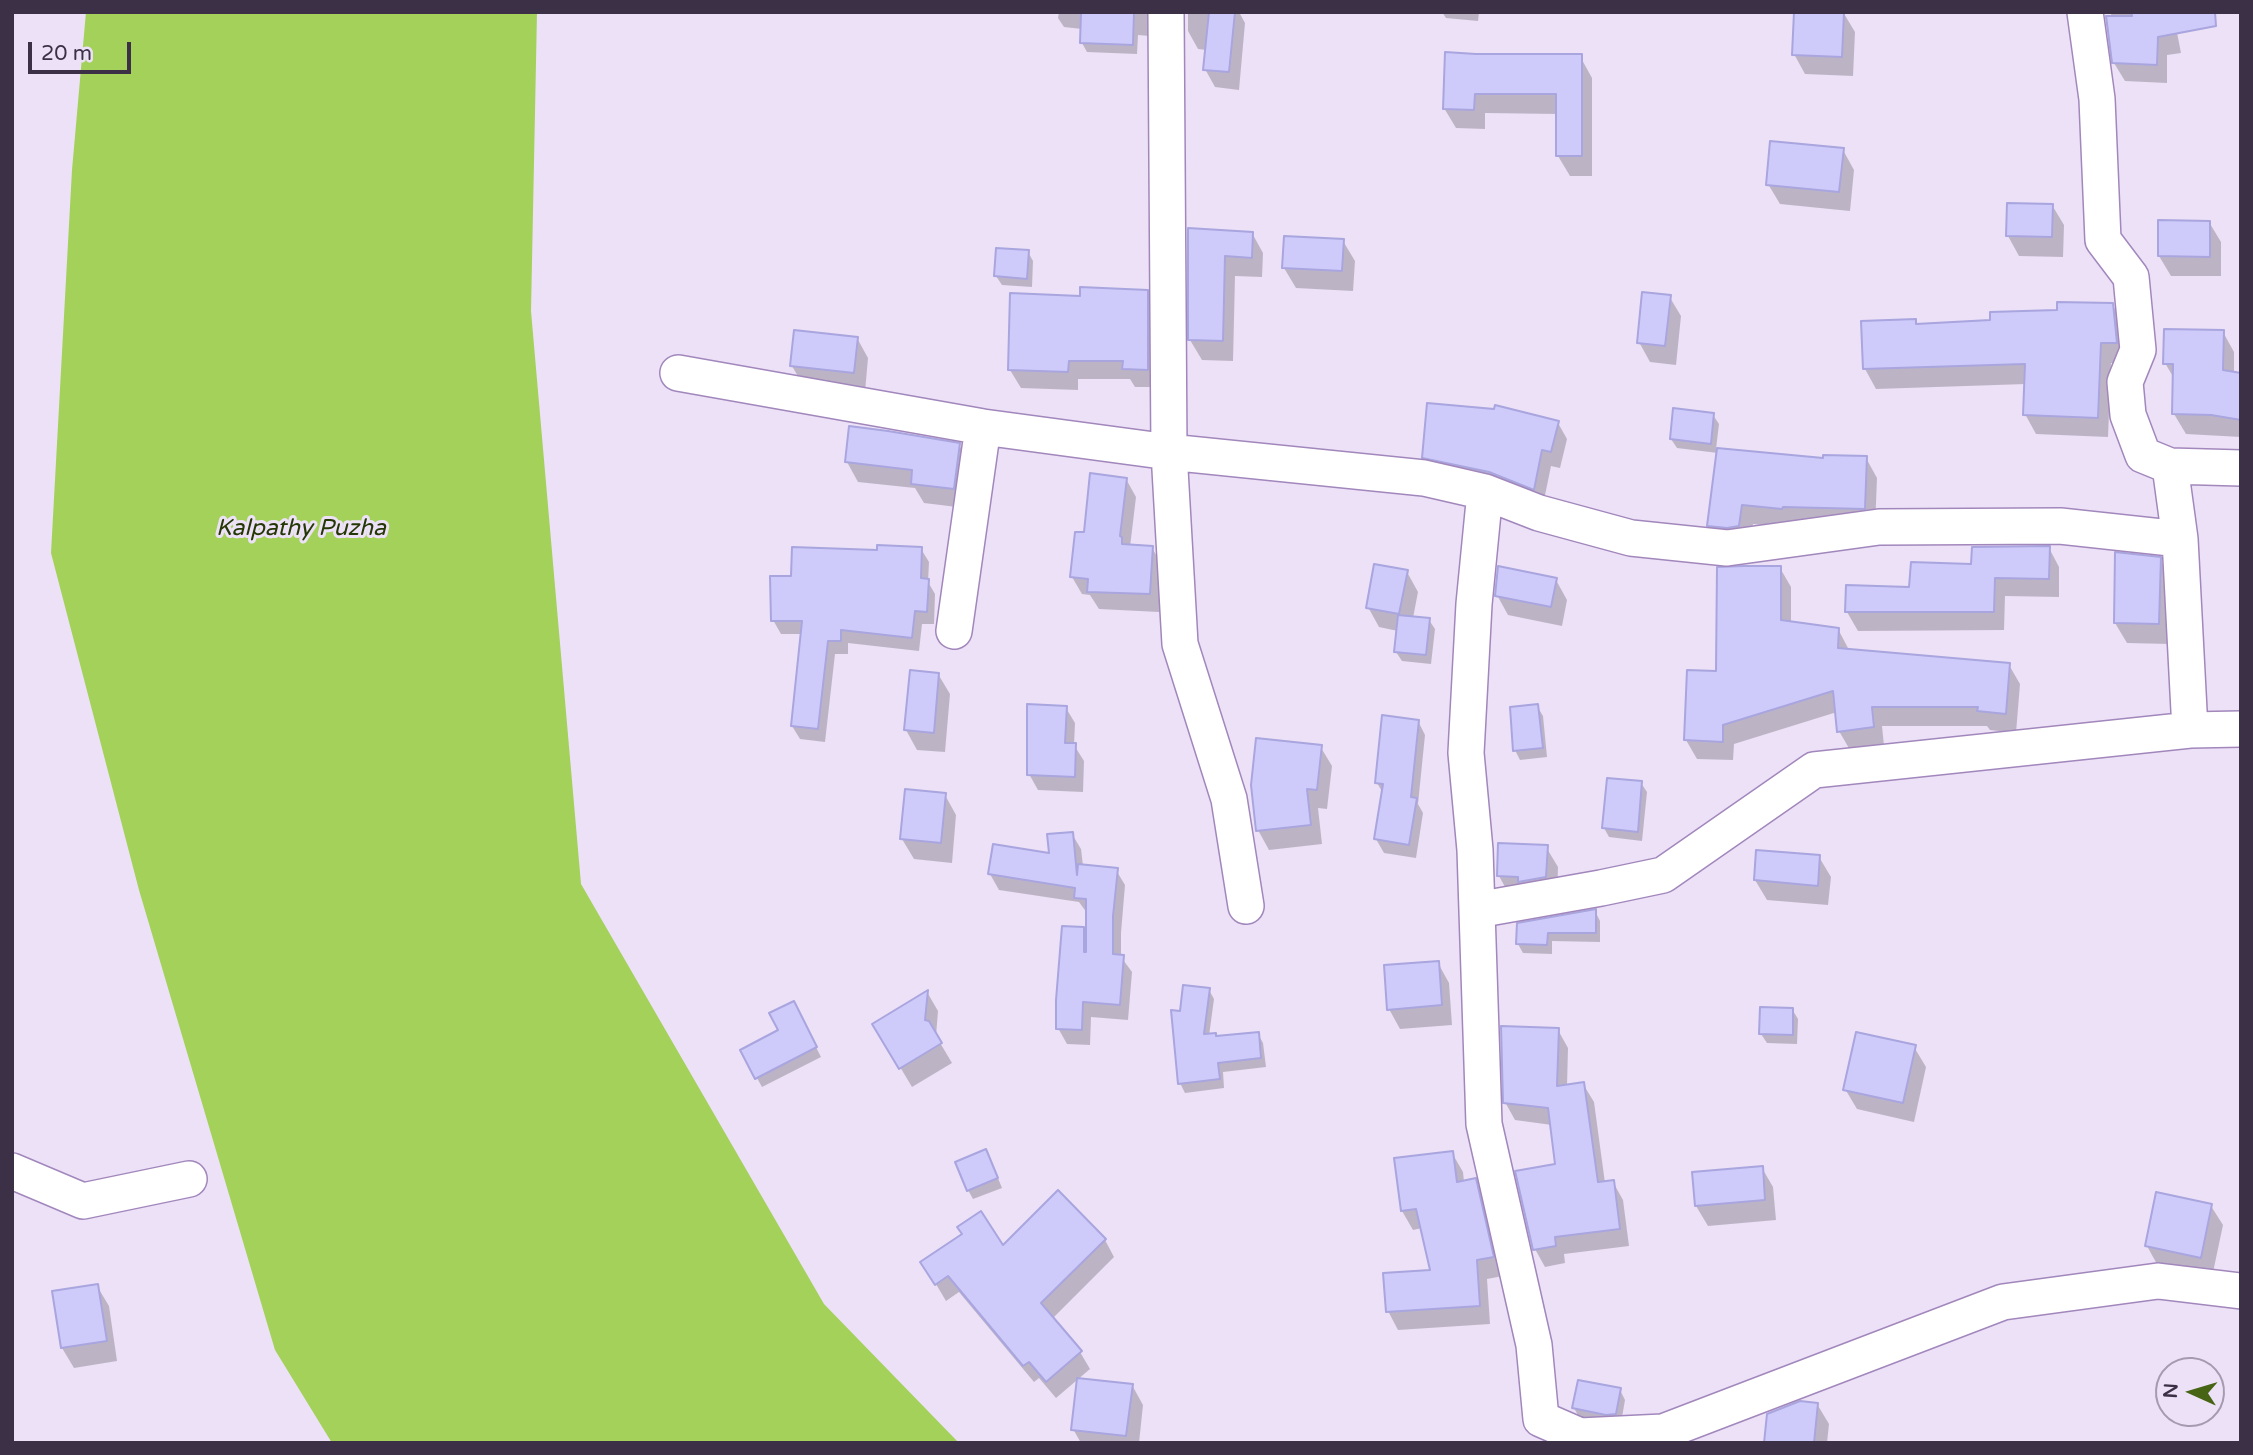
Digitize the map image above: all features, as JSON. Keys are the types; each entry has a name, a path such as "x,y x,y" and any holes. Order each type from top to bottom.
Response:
{"street":[{"path":"1166,12 1169,452 1180,644 1229,799 1246,906"},
{"path":"2085,12 2097,99 2103,240 2131,277 2138,350 2125,383 2128,415 2143,455 2170,466 2241,468"},
{"path":"678,373 983,427 1169,452 1424,478 1485,492 1539,513 1631,538 1727,548 1879,527 2060,526 2180,539"},
{"path":"954,632 983,427"},
{"path":"2170,466 2180,539 2190,730"},
{"path":"1485,492 1474,604 1466,752 1475,850 1483,1124 1534,1345 1541,1419 1580,1436 1663,1432 2003,1302 2158,1281 2241,1291"},
{"path":"1477,910 1662,875 1814,770 2190,730 2241,729"},
{"path":"12,1171 83,1201 190,1179"}],"water":[{"name":"Kalpathy Puzha","path":"86,12 537,12 531,311 581,884 824,1304 959,1443 332,1443 275,1350 139,890 51,553 72,170"}],"building":[{"path":"1081,12 1134,12 1133,45 1080,43"},
{"path":"1209,12 1235,12 1229,72 1203,70"},
{"path":"1794,12 1844,12 1842,57 1792,55"},
{"path":"2131,12 2215,12 2216,26 2158,37 2157,65 2112,63 2106,16 2132,16"},
{"path":"1445,52 1582,54 1582,156 1556,156 1556,94 1475,94 1474,110 1443,109"},
{"path":"1770,141 1844,148 1839,192 1766,185"},
{"path":"2007,203 2053,204 2052,237 2006,236"},
{"path":"2158,220 2210,221 2210,257 2158,256"},
{"path":"1188,228 1253,232 1252,258 1225,256 1223,341 1188,340"},
{"path":"1284,236 1344,239 1342,271 1282,268"},
{"path":"996,248 1029,250 1027,279 994,276"},
{"path":"1080,287 1148,290 1148,370 1122,369 1123,361 1069,361 1068,372 1008,370 1010,293 1080,296"},
{"path":"1642,292 1671,295 1665,346 1637,343"},
{"path":"2057,302 2113,303 2117,343 2101,343 2098,418 2023,415 2025,364 1863,369 1861,321 1916,319 1916,324 1990,320 1990,312 2057,310"},
{"path":"2164,329 2224,330 2223,370 2241,373 2241,420 2211,415 2172,414 2173,364 2163,364"},
{"path":"794,330 858,337 854,373 790,366"},
{"path":"1427,403 1494,409 1495,405 1559,421 1551,452 1542,450 1534,490 1489,472 1422,458"},
{"path":"1673,408 1714,413 1711,444 1670,439"},
{"path":"849,426 960,443 954,489 911,484 912,470 845,462"},
{"path":"1717,448 1823,458 1823,455 1867,456 1865,509 1782,509 1742,505 1739,526 1707,526"},
{"path":"1090,473 1127,478 1120,536 1122,544 1153,546 1150,594 1087,592 1088,579 1070,577 1075,532 1084,532"},
{"path":"877,545 922,547 921,578 929,579 927,612 915,611 912,638 841,630 841,641 828,641 818,729 791,726 802,621 771,621 770,576 791,576 792,547 877,550"},
{"path":"2050,546 2049,579 1995,578 1994,612 1845,612 1846,585 1909,587 1911,562 1971,564 1972,547"},
{"path":"2115,552 2161,557 2159,624 2114,623"},
{"path":"1374,564 1408,570 1399,614 1366,608"},
{"path":"1498,566 1557,578 1551,607 1495,596"},
{"path":"1781,566 1781,620 1839,628 1838,648 2010,663 2006,714 1977,711 1978,707 1872,707 1874,727 1837,732 1833,691 1723,725 1723,742 1684,740 1687,670 1716,671 1717,567"},
{"path":"1398,615 1430,618 1426,655 1394,652"},
{"path":"910,670 939,673 934,733 904,730"},
{"path":"1027,704 1067,706 1065,743 1076,743 1075,777 1027,775"},
{"path":"1538,704 1543,748 1513,751 1510,707"},
{"path":"1382,715 1419,720 1411,797 1417,798 1409,845 1374,839 1383,784 1375,783"},
{"path":"1256,738 1322,745 1317,790 1307,789 1311,825 1256,831 1251,785"},
{"path":"1607,778 1642,781 1638,832 1602,828"},
{"path":"905,789 946,793 941,843 900,839"},
{"path":"1073,832 1077,875 1078,864 1118,868 1113,916 1113,954 1124,955 1120,1005 1083,1002 1082,1030 1056,1029 1056,1000 1062,926 1084,927 1086,952 1086,899 1074,898 1075,888 988,874 993,844 1049,853 1047,834"},
{"path":"1498,843 1548,845 1546,877 1518,882 1518,877 1497,876"},
{"path":"1756,850 1820,855 1818,886 1754,880"},
{"path":"1596,909 1596,933 1548,933 1547,945 1516,944 1517,923"},
{"path":"1439,961 1442,1005 1387,1010 1384,965"},
{"path":"1183,985 1210,988 1204,1034 1216,1033 1216,1036 1259,1032 1261,1058 1218,1063 1220,1079 1178,1084 1171,1010 1180,1011"},
{"path":"928,990 925,1020 929,1021 942,1043 899,1069 872,1024"},
{"path":"794,1001 817,1047 755,1079 740,1050 778,1030 769,1013"},
{"path":"1760,1007 1793,1008 1793,1035 1759,1034"},
{"path":"1501,1026 1559,1028 1557,1086 1584,1082 1598,1182 1614,1180 1620,1229 1555,1237 1556,1246 1533,1250 1515,1171 1555,1164 1548,1108 1503,1103"},
{"path":"1856,1032 1916,1045 1903,1103 1843,1090"},
{"path":"986,1149 998,1178 967,1191 955,1162"},
{"path":"1453,1151 1457,1182 1476,1178 1494,1257 1477,1260 1480,1306 1386,1312 1383,1273 1430,1270 1416,1209 1401,1211 1394,1158"},
{"path":"1763,1166 1765,1200 1695,1206 1692,1172"},
{"path":"1058,1190 1106,1239 1041,1303 1082,1351 1046,1382 1029,1362 1023,1366 948,1276 935,1285 920,1262 962,1234 957,1227 981,1211 1003,1245"},
{"path":"2156,1192 2212,1204 2201,1258 2145,1246"},
{"path":"98,1284 107,1341 61,1348 52,1291"},
{"path":"1077,1378 1133,1384 1126,1436 1071,1430"},
{"path":"1578,1380 1621,1388 1616,1414 1606,1415 1572,1408"},
{"path":"1800,1401 1818,1403 1814,1443 1764,1443 1767,1414"}]}
